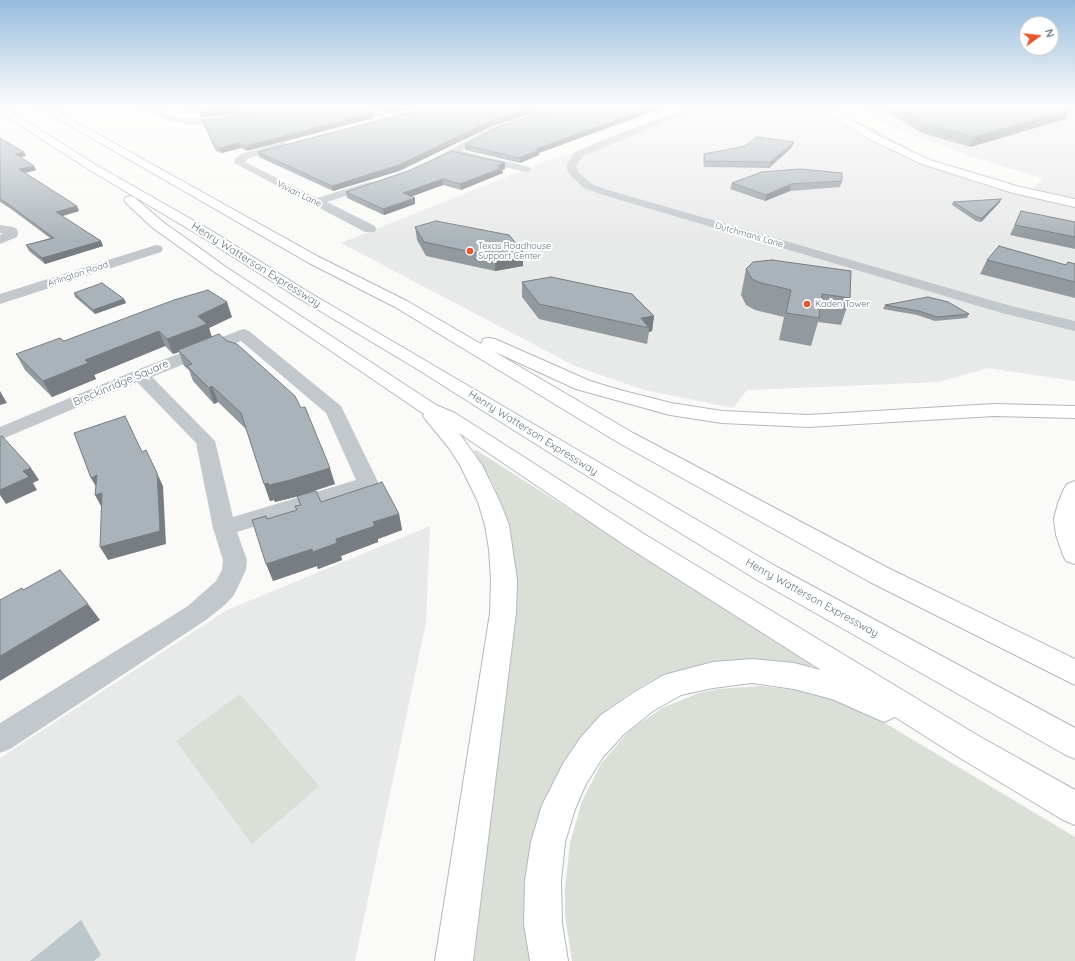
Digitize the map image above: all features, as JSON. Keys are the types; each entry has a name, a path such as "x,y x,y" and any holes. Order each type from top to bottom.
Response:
{"main road":[{"name":"Henry Watterson Expressway","path":"70,152 207,234 300,293 423,365 572,457 768,574 1075,744"},
{"path":"122,152 314,260 401,304 584,385 641,402 697,413 749,419 808,421 994,410 1075,412"},
{"path":"904,152 926,162 1017,190 1075,204"},
{"path":"928,152 964,166 1075,195"},
{"path":"92,166 158,225 220,270 429,410 448,417 635,540 966,745 1075,808"},
{"path":"401,304 626,438 879,575 1075,673"},
{"path":"429,410 437,422 457,444 481,483 490,502 497,525 504,580 503,613 454,961"},
{"path":"1075,489 1068,503 1066,519 1068,535 1075,555"},
{"path":"549,961 543,924 543,881 548,842 559,805 575,773 592,746 612,725 643,702 674,684 713,675 752,671 794,676 837,687 966,745"}],"street":[{"name":"Vivian Lane","path":"261,152 245,156 239,161 239,163 370,228"},
{"path":"416,169 451,152 488,159 526,169"},
{"name":"Dutchmans Lane","path":"584,152 574,159 572,170 582,182 604,192 1001,308 1075,326"},
{"path":"316,202 386,180"},
{"path":"0,229 8,230 12,232 12,234 0,240"},
{"name":"Arlington Road","path":"0,299 156,249"},
{"name":"Breckinridge Square","path":"0,434 140,375 243,334 334,410 368,484 224,528"},
{"path":"0,739 197,613 217,598 225,588 234,570 235,560 224,528 205,442 140,375"}],"shaded area":[{"path":"581,152 898,152 930,167 987,186 1028,196 1042,178 958,152 1075,152 1075,381 988,368 939,382 747,390 733,408 644,390 575,366 341,243 556,157"},
{"path":"476,450 813,664 810,667 749,660 725,661 700,665 675,671 651,681 626,696 603,713 584,736 533,961 473,961 515,576 512,546 507,520 493,484 474,451"},
{"path":"430,526 426,622 355,961 0,961 0,758 227,610"},
{"path":"760,686 803,691 839,701 875,717 1075,837 1075,961 572,961 565,915 565,889 570,843 582,801 601,764 629,731 662,708 699,693 718,689"},
{"path":"240,694 319,786 252,844 176,741"},
{"path":"81,920 101,955 94,961 30,961"}],"building":[{"path":"0,152 24,152 15,154 34,166 19,169 77,206 56,212 101,241 42,258 26,245 54,238 0,199"},
{"path":"258,152 427,152 399,165 332,186"},
{"path":"450,152 505,163 497,166 502,168 460,184 443,179 403,193 415,198 383,209 346,192 408,171"},
{"path":"493,152 534,152 519,158"},
{"path":"715,152 782,152 770,162 705,161 704,154"},
{"path":"800,169 842,173 842,181 791,184 766,195 732,183 762,172"},
{"path":"1001,199 982,218 977,217 953,202"},
{"path":"1021,211 1075,222 1075,237 1015,225"},
{"path":"436,221 509,235 523,252 495,257 424,242 415,227"},
{"path":"999,246 1066,265 1068,262 1075,264 1075,282 987,260"},
{"path":"772,260 851,271 850,298 822,294 819,318 786,313 791,290 761,283 752,279 746,269 753,262"},
{"path":"551,277 632,294 654,316 641,318 649,328 539,304 522,282"},
{"path":"102,283 124,299 93,310 74,293"},
{"path":"208,290 227,302 198,316 207,324 167,339 159,331 85,360 88,363 43,381 16,354 60,338 64,341 174,300"},
{"path":"928,297 948,302 969,314 937,317 919,311 885,305"},
{"path":"219,334 227,341 237,344 295,396 301,408 305,407 330,468 290,480 269,485 268,483 264,484 241,413 212,386 209,388 187,366 192,364 178,350"},
{"path":"125,416 142,452 146,450 157,473 160,531 100,547 102,493 95,495 97,475 91,478 74,433"},
{"path":"2,436 31,468 23,471 29,477 0,490 0,437"},
{"path":"382,482 399,514 373,522 375,526 336,539 337,543 313,552 312,549 266,564 252,520 266,516 267,519 297,510 295,506 301,505 297,496 316,491 321,502"},
{"path":"60,570 88,604 0,656 0,600 22,588 23,590"}],"place":[{"name":"Texas Roadhouse Support Center","path":"470,251"},
{"name":"Kaden Tower","path":"807,304"}]}
